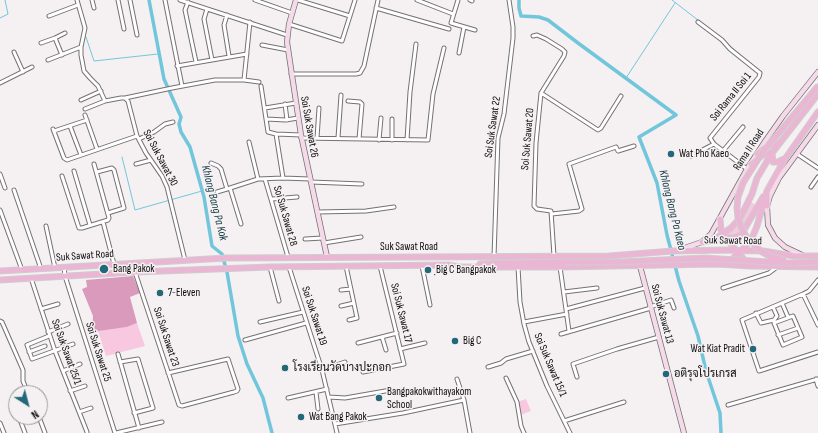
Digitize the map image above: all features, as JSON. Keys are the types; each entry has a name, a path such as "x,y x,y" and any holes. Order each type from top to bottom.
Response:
{"main road":[{"path":"803,262 782,260 771,257 758,249 747,238 738,218 738,196 743,183 762,153 818,86"},
{"name":"Rama II Road","path":"702,242 711,241 724,235 740,218 752,194 757,178 772,153 818,94"},
{"path":"724,235 733,238 741,235 785,159 818,112"},
{"path":"757,154 770,145 779,143"},
{"path":"751,164 763,155 772,153 773,162 778,162 785,159"},
{"path":"767,191 768,206"},
{"path":"724,264 749,243 755,232 767,191"},
{"path":"752,194 754,200 761,200"},
{"path":"720,219 721,230 724,235 750,266"},
{"name":"Suk Sawat Road","path":"0,271 215,258 622,256 715,250 758,251 783,255 818,256"},
{"path":"715,250 720,257 717,264"},
{"path":"758,251 754,256 754,260 758,266"},
{"path":"451,265 620,262 704,258 786,263 818,262"},
{"name":"Suk Sawat Road","path":"0,280 216,268 270,267 451,265 460,267 560,267 724,264 777,267 818,267"}],"street":[{"path":"76,0 85,28 81,47 84,71 96,83 105,101"},
{"path":"92,0 94,8"},
{"path":"118,0 124,29"},
{"path":"130,0 136,35"},
{"path":"165,0 182,86"},
{"path":"180,0 287,35"},
{"path":"255,0 292,13"},
{"path":"297,0 350,16"},
{"name":"Soi Suk Sawat 26","path":"297,0 292,13 287,35 288,50 301,137 327,257"},
{"path":"289,24 342,41 355,0"},
{"path":"291,74 360,73 364,66 378,0"},
{"path":"417,0 453,14"},
{"path":"458,0 451,23 475,30"},
{"name":"Soi Suk Sawat 22","path":"494,257 498,138 504,114 513,38 508,0"},
{"path":"188,2 185,10 196,62"},
{"path":"49,16 78,5"},
{"path":"376,8 449,29"},
{"path":"207,9 204,18 212,60"},
{"path":"227,15 224,24 230,56"},
{"path":"244,80 250,22"},
{"name":"Soi Rama II Soi 1","path":"698,22 722,40 730,49 760,74 710,136 710,140 714,144"},
{"path":"459,53 464,27"},
{"path":"41,43 65,33"},
{"name":"Soi Suk Sawat 20","path":"533,36 537,35 546,39 562,49 564,52 564,56 541,93 536,143 534,206 536,209 551,210 552,214"},
{"path":"55,38 62,55"},
{"path":"407,140 410,92 416,44"},
{"path":"262,45 288,50"},
{"path":"48,60 81,47"},
{"path":"261,86 268,132 317,138 428,140 433,94 444,48"},
{"path":"14,52 23,72"},
{"path":"177,66 247,54"},
{"path":"0,83 32,67"},
{"name":"Rama II Road","path":"674,252 702,242 711,234 757,154 783,116 818,72"},
{"path":"84,109 105,101 215,80 244,80 259,82"},
{"path":"81,100 101,91"},
{"path":"541,93 598,130 601,128 621,96"},
{"path":"338,138 341,96"},
{"name":"Soi Suk Sawat 30","path":"125,98 129,104 138,138 162,176 171,199 185,260"},
{"path":"348,101 362,104 359,139"},
{"path":"264,108 296,103"},
{"path":"285,104 287,120"},
{"path":"317,138 319,108"},
{"path":"85,115 97,149"},
{"path":"266,119 287,120 298,118"},
{"path":"379,140 382,118"},
{"path":"392,119 392,140"},
{"path":"87,120 54,130 64,158 67,160 97,149 138,138 159,129 165,124 173,122"},
{"path":"807,256 789,250 775,238 768,225 768,206 770,196 776,184 818,125"},
{"path":"70,126 81,155"},
{"path":"723,151 743,126"},
{"path":"276,134 283,178"},
{"path":"249,142 258,179"},
{"path":"691,156 714,144 747,170"},
{"path":"554,256 552,214 579,211 582,209 570,164 616,148 618,150 634,146"},
{"path":"797,154 818,168"},
{"path":"136,164 151,160"},
{"path":"212,163 221,169 241,224"},
{"path":"62,176 77,226 82,228 103,222 109,218 94,164"},
{"path":"96,172 114,168 124,208 108,213"},
{"path":"74,171 90,226"},
{"path":"0,177 5,188"},
{"path":"811,187 818,177"},
{"path":"216,192 258,179 283,178 362,184"},
{"name":"Soi Suk Sawat 28","path":"266,179 288,257"},
{"path":"14,190 40,269"},
{"path":"272,199 297,197"},
{"path":"318,212 366,211 394,207"},
{"path":"0,210 22,270"},
{"path":"103,222 114,264"},
{"path":"46,226 55,268"},
{"path":"305,239 324,240 361,237"},
{"path":"346,266 357,318 349,320"},
{"name":"Soi Suk Sawat 17","path":"363,372 404,364 380,266"},
{"path":"422,266 430,305"},
{"name":"Soi Suk Sawat 13","path":"640,266 684,433"},
{"name":"Soi Suk Sawat 25","path":"64,267 65,276 115,433"},
{"path":"270,267 279,300"},
{"name":"Soi Suk Sawat 19","path":"289,267 302,312 322,370 337,433"},
{"name":"Soi Suk Sawat 15/1","path":"518,267 520,302 533,352 570,433"},
{"path":"560,267 569,331"},
{"path":"724,288 769,273 777,267"},
{"name":"Soi Suk Sawat 23","path":"135,272 168,373 179,405 182,406 237,391 238,389 229,360 226,358 168,373"},
{"name":"Soi Suk Sawat 25/1","path":"31,278 49,336 86,432"},
{"path":"818,280 809,291 745,318 742,321 759,372 818,352"},
{"path":"564,292 597,288"},
{"path":"566,309 646,288"},
{"path":"342,290 350,289"},
{"path":"803,294 818,325"},
{"path":"561,334 671,300 674,308"},
{"path":"341,306 354,303"},
{"path":"782,303 788,317"},
{"path":"41,309 58,304"},
{"path":"756,314 760,323 774,320 777,317 774,307"},
{"path":"260,322 302,312"},
{"path":"524,322 566,314"},
{"path":"793,316 802,338 783,345 774,323 788,317 793,316"},
{"path":"0,321 2,322 23,370 23,381 25,385"},
{"path":"245,340 306,323"},
{"path":"48,332 68,324"},
{"path":"778,334 798,328"},
{"path":"358,343 397,333"},
{"path":"49,336 27,345 33,359 73,344"},
{"path":"382,337 386,350"},
{"path":"577,377 572,365 573,364 658,337"},
{"path":"400,349 425,343"},
{"path":"29,352 45,346"},
{"path":"488,367 501,363 506,359 533,352"},
{"path":"118,354 139,428"},
{"path":"120,362 138,359 153,408 134,413"},
{"path":"322,370 345,362"},
{"path":"62,371 80,364"},
{"path":"506,378 517,402 524,433"},
{"path":"457,379 464,400 470,433"},
{"path":"728,405 817,379 818,386"},
{"path":"70,391 85,386"},
{"path":"288,398 327,389"},
{"path":"329,397 345,398 391,390"},
{"path":"316,392 318,409"},
{"path":"335,424 403,413 464,400"},
{"path":"564,420 624,402"},
{"path":"79,412 91,408"},
{"path":"115,433 129,432 162,422"},
{"path":"0,423 4,433"}],"shaded area":[{"path":"751,202 756,205 742,232 734,236 729,234 728,233 741,220"},
{"path":"133,276 140,293 130,297 137,323 127,327 92,332 93,316 82,289 87,287 86,280"},
{"path":"137,323 145,346 106,356 98,331 127,327"},
{"path":"526,399 531,411 521,415 517,402"}],"waterway":[{"path":"0,18 8,14 5,0"},
{"name":"Khlong Bang Pa Kok","path":"149,0 164,79 181,117 179,124 181,132 190,147 204,197 212,246 222,254 227,272 238,336 247,364 263,398 272,433"},
{"name":"Khlong Bang Pa Kaeo","path":"519,0 521,16 539,17 548,20 676,115 639,137 657,183 667,235 679,281 698,336 706,371 720,413 721,433"},
{"path":"672,0 703,24"},
{"path":"626,78 675,3"},
{"path":"86,37 94,61 158,54"},
{"path":"724,41 762,73"},
{"path":"122,157 135,210 202,191"}],"place":[{"name":"Wat Pho Kaeo","path":"671,154"},
{"name":"Bang Pakok","path":"104,269"},
{"name":"ฺBig C Bangpakok","path":"428,270"},
{"name":"7-Eleven","path":"160,293"},
{"name":"Big C","path":"455,341"},
{"name":"Wat Kiat Pradit","path":"753,349"},
{"name":"โรงเรียนวัดบางปะกอก","path":"285,368"},
{"name":"อติรุจโปรเกรส","path":"666,374"},
{"name":"Bangpakokwithayakom School","path":"379,398"},
{"name":"Wat Bang Pakok","path":"301,417"}]}
